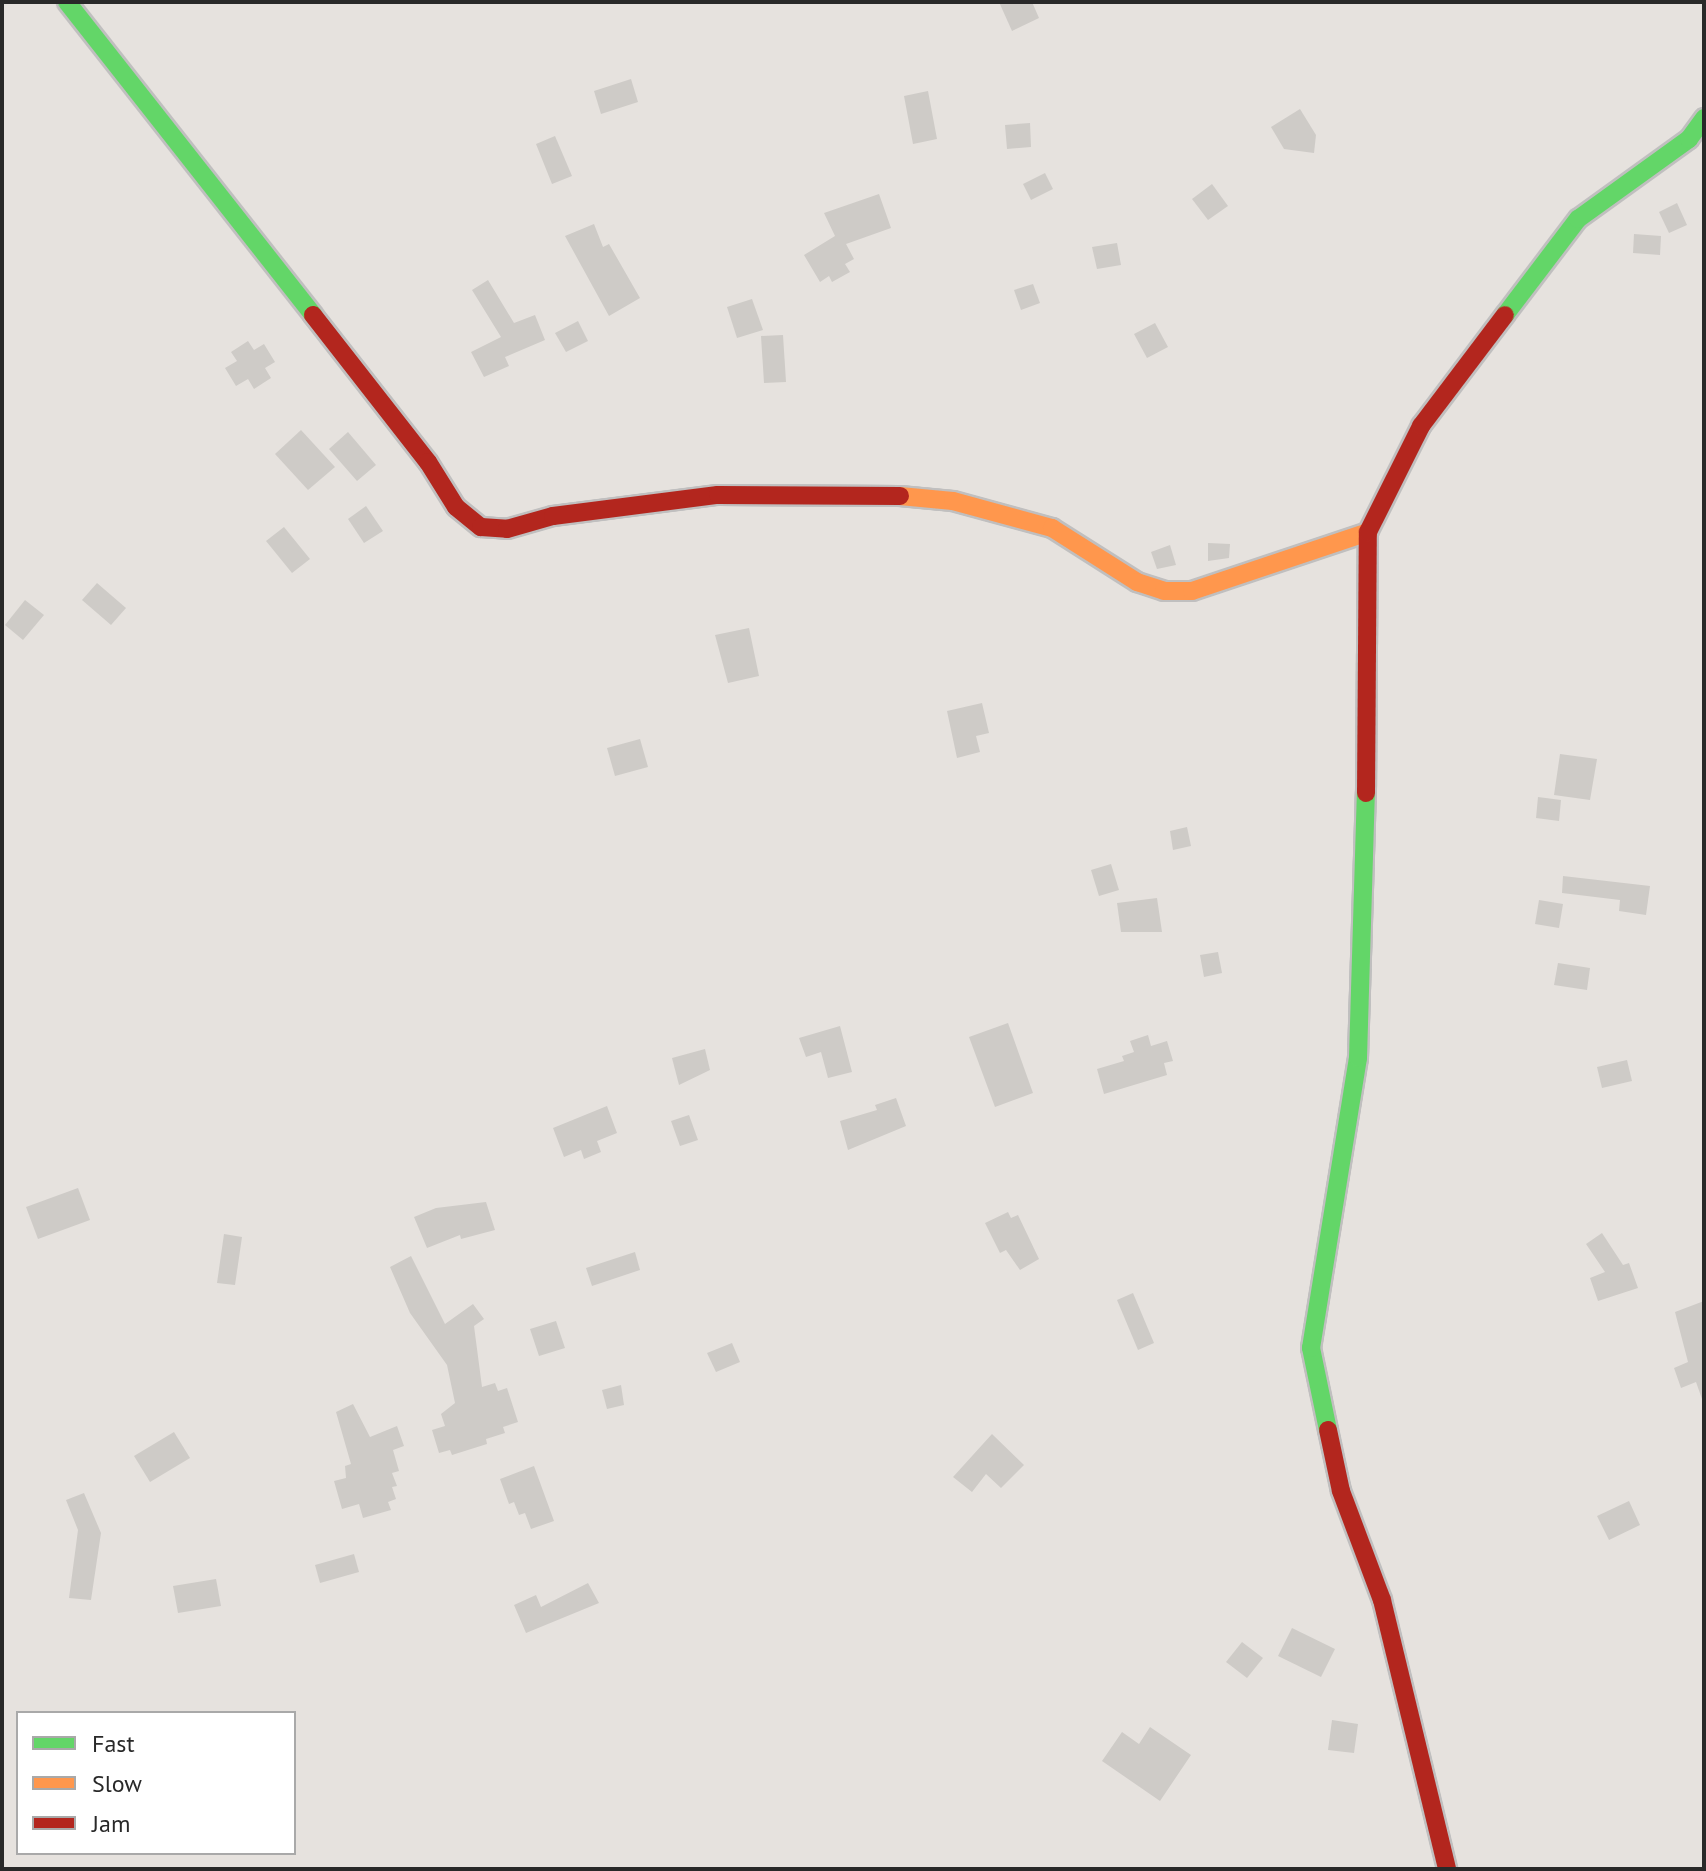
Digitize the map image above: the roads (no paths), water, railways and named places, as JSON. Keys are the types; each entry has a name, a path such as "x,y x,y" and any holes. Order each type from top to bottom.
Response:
{"street":[{"path":"67,2 428,462 456,507 481,527 507,529 553,516 718,495 864,493 953,501 1052,528 1137,582 1164,591 1192,591 1368,532"},
{"path":"1447,1869 1382,1600 1341,1491 1311,1348 1358,1058 1370,649 1368,532 1421,426 1578,219 1689,139 1704,118"}]}
